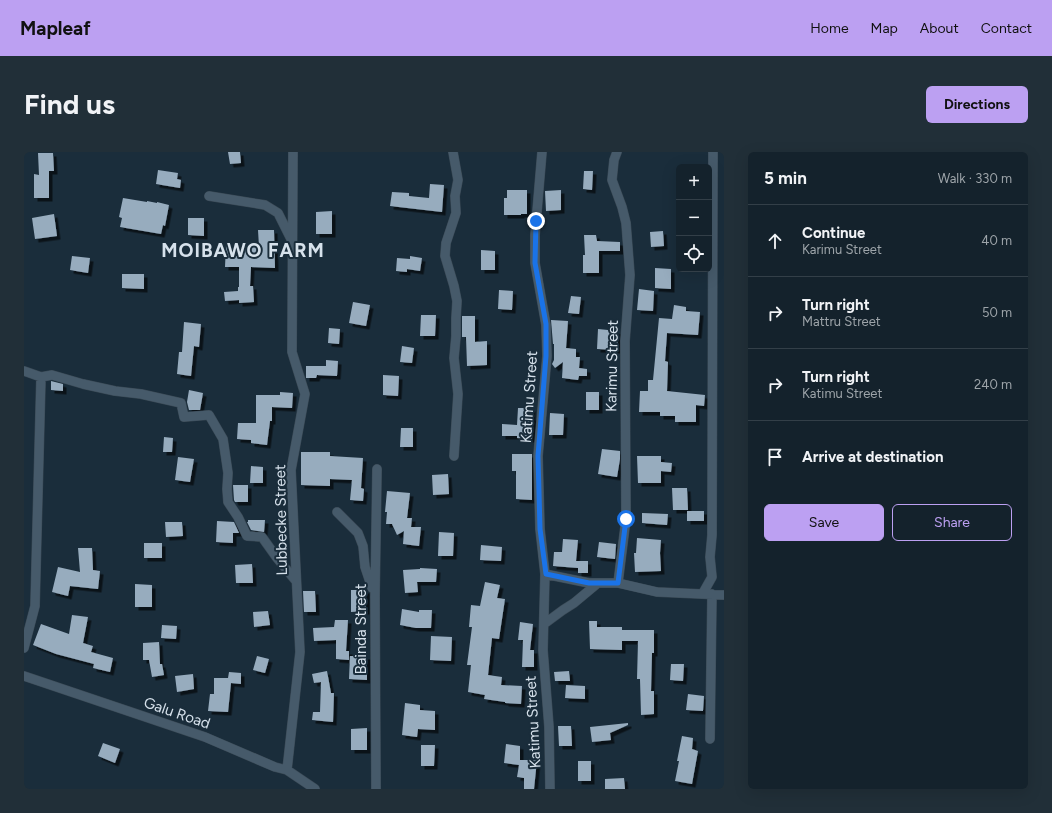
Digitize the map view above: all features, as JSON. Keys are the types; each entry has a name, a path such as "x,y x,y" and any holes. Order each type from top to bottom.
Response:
{"street":[{"name":"Lubbecke Street","path":"287,770 300,652 291,470 305,394 292,352 293,152"},
{"path":"452,152 458,180 455,196 456,213 446,243 445,256 457,301 454,358 458,394 454,456"},
{"name":"Katimu Street","path":"542,152 535,235 535,263 546,324 546,356 538,456 540,529 546,574 543,650 550,727 550,789"},
{"name":"Karimu Street","path":"617,152 614,160 612,180 626,223 630,275 625,341 626,519 618,583"},
{"path":"710,739 707,594 712,577 710,557 712,535 714,152"},
{"path":"209,196 265,205 278,213 293,242"},
{"path":"24,371 41,377 52,375 115,391 141,394 181,403 184,417 209,416 223,439 228,473 228,502 238,517 247,536 262,538 296,581"},
{"path":"24,648 35,606 41,377"},
{"name":"Bainda Street","path":"376,789 375,597 377,469"},
{"path":"337,512 358,533 363,546 365,567 375,597"},
{"path":"546,574 589,583 618,583 657,592 724,595"},
{"path":"544,624 574,603 598,583"},
{"name":"Galu Road","path":"24,676 205,737 275,767 287,770 315,789"}],"building":[{"path":"228,152 240,152 241,163 230,164"},
{"path":"38,153 53,153 54,171 49,171 49,198 34,198 34,174 39,175"},
{"path":"158,170 178,173 177,179 181,180 180,188 156,184"},
{"path":"584,171 593,171 592,190 583,189"},
{"path":"430,184 444,185 442,212 390,206 392,192 409,193 409,196 429,198"},
{"path":"507,190 527,190 527,214 504,215 504,198 507,198"},
{"path":"561,190 561,210 546,211 545,191"},
{"path":"123,198 169,205 165,226 163,225 161,234 120,227 122,218 119,217"},
{"path":"332,211 332,234 316,234 316,212"},
{"path":"54,214 57,236 35,239 32,218"},
{"path":"188,218 204,218 204,236 188,235"},
{"path":"258,230 274,230 275,268 251,267 250,286 253,286 254,302 239,303 239,300 225,301 224,292 238,291 239,287 239,267 225,267 226,245 237,245 237,247 259,247"},
{"path":"663,231 664,246 651,247 650,232"},
{"path":"584,235 596,235 597,241 620,242 620,251 599,251 599,273 583,273 583,255 585,255"},
{"path":"481,250 495,251 495,270 481,270"},
{"path":"72,256 90,258 88,273 70,270"},
{"path":"410,256 422,258 420,271 407,269 407,272 396,271 397,258 410,259"},
{"path":"655,268 671,269 671,289 655,288"},
{"path":"122,274 144,274 144,289 122,288"},
{"path":"639,289 654,291 653,311 637,310"},
{"path":"499,290 513,291 512,310 498,309"},
{"path":"571,296 581,297 579,314 568,313"},
{"path":"353,302 370,305 366,326 349,323"},
{"path":"674,305 686,307 686,311 700,312 698,335 667,333 665,361 668,362 667,391 705,395 704,406 696,405 696,422 675,422 675,416 660,416 660,412 639,412 640,391 648,391 648,380 653,380 659,318 672,319"},
{"path":"421,315 436,315 435,336 420,336"},
{"path":"462,316 475,316 475,342 487,341 487,365 467,366 466,337 462,337"},
{"path":"551,320 568,321 566,348 576,349 576,357 580,357 579,368 587,369 587,376 579,376 578,380 562,378 563,362 555,368 552,364 554,360 554,344"},
{"path":"184,322 201,324 199,347 194,346 191,376 177,374 179,352 182,352"},
{"path":"329,328 340,329 339,344 328,343"},
{"path":"598,329 618,331 617,350 597,349"},
{"path":"402,346 414,348 412,363 400,362"},
{"path":"326,360 338,361 337,376 317,375 316,378 306,378 306,366 326,366"},
{"path":"383,375 399,376 398,396 383,395"},
{"path":"51,381 63,384 63,391 51,390"},
{"path":"189,390 203,393 200,410 189,410 187,402"},
{"path":"280,392 293,393 292,408 272,407 272,421 270,421 267,445 251,443 251,440 237,439 238,423 256,423 256,395 280,395"},
{"path":"586,392 599,392 599,410 586,410"},
{"path":"518,408 532,408 532,439 517,438 517,436 502,436 502,424 517,425"},
{"path":"550,413 564,414 563,435 549,435"},
{"path":"401,428 413,428 413,447 400,447"},
{"path":"164,437 173,438 172,452 163,452"},
{"path":"602,449 620,451 617,477 598,474"},
{"path":"301,452 330,452 330,456 363,458 361,488 364,489 363,501 350,500 352,480 330,479 330,486 301,485"},
{"path":"512,454 532,454 532,500 516,499 516,471 512,471"},
{"path":"637,456 661,456 661,462 672,463 671,472 661,471 661,483 638,483"},
{"path":"178,457 194,459 190,482 175,480"},
{"path":"251,466 263,467 263,483 250,483"},
{"path":"448,474 449,494 433,495 432,475"},
{"path":"233,485 248,485 248,502 235,502"},
{"path":"672,488 687,488 688,510 673,510"},
{"path":"387,491 410,493 407,518 412,518 411,527 421,527 419,546 403,544 404,531 397,535 392,524 386,524 387,512 385,512"},
{"path":"687,511 704,511 704,521 687,521"},
{"path":"642,513 668,514 667,525 642,523"},
{"path":"248,520 265,520 264,532 251,530 247,522"},
{"path":"217,521 234,522 239,533 233,533 233,543 216,542"},
{"path":"165,522 182,522 183,536 166,537"},
{"path":"439,532 454,533 453,556 438,556"},
{"path":"637,538 661,540 661,571 635,572 634,553 636,553"},
{"path":"563,539 578,540 576,561 588,561 588,573 578,573 578,568 553,566 554,552 562,552"},
{"path":"599,542 616,544 615,559 597,557"},
{"path":"144,543 162,543 162,558 144,558"},
{"path":"481,545 502,547 501,561 480,560"},
{"path":"78,548 92,548 93,570 100,571 98,589 70,586 68,596 52,592 58,567 80,572"},
{"path":"252,564 253,583 236,583 235,565"},
{"path":"420,568 437,569 436,582 417,582 418,592 405,593 403,570"},
{"path":"485,582 500,585 497,598 505,599 499,639 492,638 488,675 502,677 501,685 522,686 521,704 484,699 485,695 468,692 471,665 467,665 472,627 469,627 471,605 480,606"},
{"path":"135,584 152,585 152,607 135,607"},
{"path":"351,590 366,590 366,611 351,612"},
{"path":"303,591 315,591 316,612 304,612"},
{"path":"402,609 419,612 419,610 432,610 431,628 416,628 400,625"},
{"path":"268,611 270,625 254,627 253,612"},
{"path":"72,615 88,617 83,643 93,646 91,652 113,658 110,672 93,668 94,664 56,654 33,645 41,624 69,634"},
{"path":"335,620 348,620 346,651 349,651 349,660 336,659 336,640 314,641 313,628 334,627"},
{"path":"589,621 597,621 597,627 622,627 622,630 654,630 651,691 654,691 654,714 641,715 640,679 637,679 638,641 622,641 622,650 590,649"},
{"path":"520,622 533,624 530,650 534,650 534,667 522,667 523,640 518,640"},
{"path":"162,625 177,626 176,639 161,638"},
{"path":"431,636 452,637 451,661 430,660"},
{"path":"159,642 160,664 162,664 164,675 152,677 149,660 143,660 143,643"},
{"path":"257,656 269,659 265,673 253,670"},
{"path":"350,656 367,656 367,680 349,679"},
{"path":"671,664 684,664 683,681 670,680"},
{"path":"327,671 331,693 334,693 333,722 312,720 313,712 320,712 321,682 314,683 312,674"},
{"path":"569,671 570,681 555,681 554,672"},
{"path":"229,672 241,673 241,684 231,683 228,712 208,711 210,694 214,694 214,678 228,678"},
{"path":"193,674 194,689 177,692 175,676"},
{"path":"566,685 585,686 585,699 565,698"},
{"path":"688,694 704,696 703,711 686,710"},
{"path":"405,703 420,705 420,710 435,711 435,730 418,729 417,737 402,735"},
{"path":"628,723 628,725 610,733 611,740 592,742 590,727"},
{"path":"558,726 571,726 572,746 559,746"},
{"path":"367,728 367,750 351,750 351,729"},
{"path":"682,736 693,738 692,749 698,751 692,784 675,781"},
{"path":"103,743 120,749 115,763 98,756"},
{"path":"506,744 520,746 520,760 537,760 534,789 524,789 524,778 517,777 519,765 504,763"},
{"path":"421,745 435,745 434,766 421,766"},
{"path":"578,761 591,761 591,781 578,781"},
{"path":"624,778 625,789 605,789 605,779"}],"district":[{"name":"MOIBAWO FARM","path":"243,250"}],"route":[{"path":"536,221 535,263 546,324 546,356 538,456 540,529 546,574 589,583 618,583 626,519"}]}
